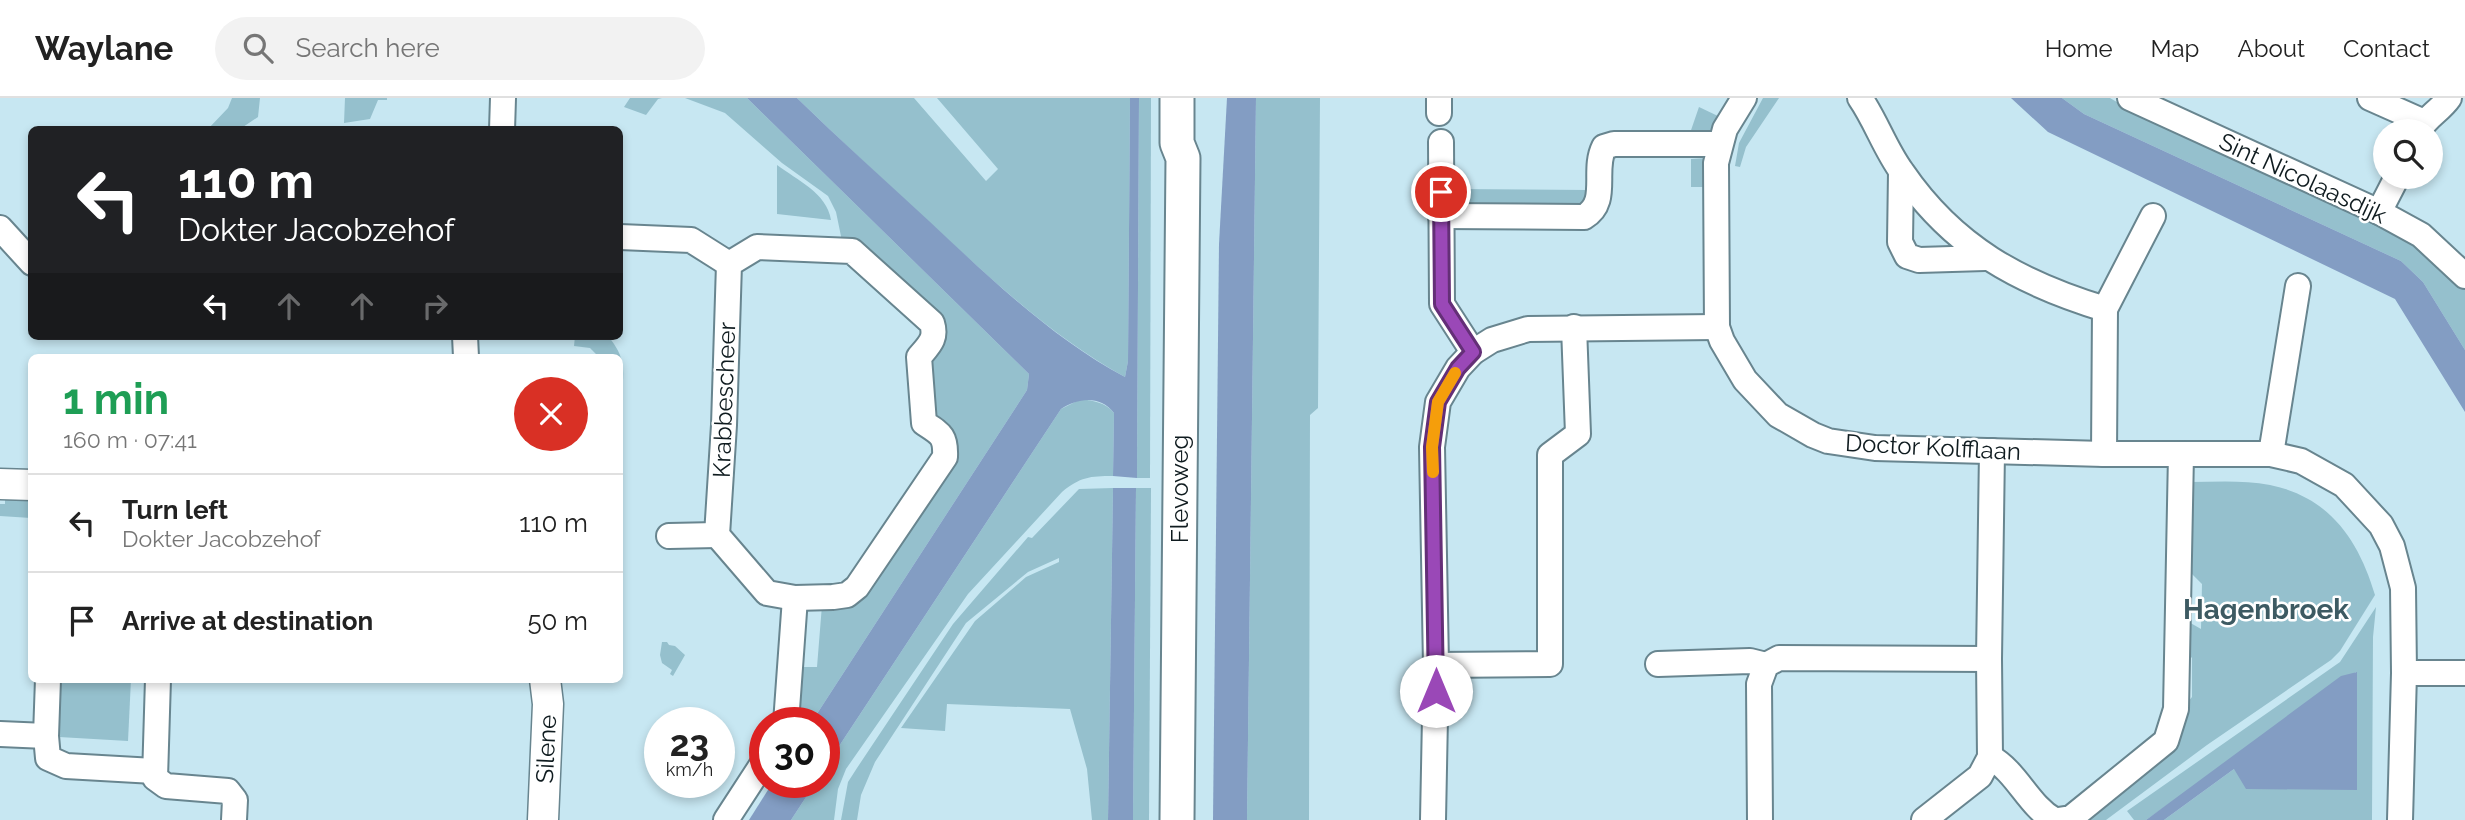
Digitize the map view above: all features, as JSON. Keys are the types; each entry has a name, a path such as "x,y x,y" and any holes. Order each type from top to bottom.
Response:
{"main road":[{"name":"Flevoweg","path":"1177,98 1177,144 1183,158 1177,820"},
{"name":"Flevoweg","path":"1183,158 1190,144 1195,98"}],"street":[{"path":"502,126 503,98"},
{"name":"Doctor Kolfflaan","path":"1744,98 1725,129 1716,163 1717,327 1727,353 1745,380 1778,415 1813,435 1842,444 1875,448 2104,454 2272,454 2301,461 2344,485 2381,525 2392,546 2403,588 2400,820"},
{"path":"1860,98 1901,172 1943,222 1985,258 2015,275 2105,309"},
{"name":"Sint Nicolaasdijk","path":"2130,98 2379,212 2421,235 2465,276"},
{"path":"2370,98 2407,119"},
{"path":"2430,119 2449,98"},
{"path":"1441,142 1442,304 1473,352"},
{"path":"1441,216 1584,217 1598,204 1600,156 1604,147 1614,144 1719,144"},
{"path":"1901,172 1900,242 1907,256 1919,260 1985,258"},
{"path":"2379,212 2391,189"},
{"path":"2104,454 2105,309 2153,216"},
{"path":"0,228 28,259"},
{"path":"623,237 691,240 729,264 757,247 852,251 932,323 935,332 933,341 919,357 924,423 941,435 945,444 945,457 857,587 847,595 795,598 767,593 718,535 669,536"},
{"name":"Krabbescheer","path":"718,535 729,264"},
{"path":"2272,454 2298,286"},
{"path":"1436,665 1550,664 1550,455 1577,435 1574,327"},
{"path":"1433,820 1436,665 1432,447 1438,402 1458,368 1473,352 1492,340 1528,329 1717,327"},
{"path":"1924,820 1980,776 1990,757 1992,451"},
{"path":"1990,757 2003,764 2042,813 2056,820 2071,818 2166,741 2176,709 2181,454"},
{"path":"0,484 28,485"},
{"path":"787,707 795,598"},
{"path":"1760,820 1759,684 1766,665 1779,658 1989,659"},
{"path":"1658,664 1750,661 1766,665"},
{"path":"2404,673 2465,673"},
{"path":"48,683 48,758 66,765 154,771"},
{"path":"158,683 154,771 157,781 166,786 228,791 235,800 234,820"},
{"name":"Silene","path":"543,820 548,704 545,683"},
{"path":"0,734 46,736"},
{"path":"726,820 749,785"}],"shaded area":[{"path":"232,98 260,98 258,117 244,126 211,126 228,108"},
{"path":"345,98 387,100 378,100 370,119 344,123"},
{"path":"630,98 662,98 658,99 646,115 624,107"},
{"path":"685,98 747,98 1029,374 1027,390 821,707 796,707 797,667 817,667 822,605 849,604 949,461 933,417 928,359 941,345 842,241 836,212 828,196 782,163 725,113"},
{"path":"747,98 797,98 1022,305 1072,344 1125,377 1128,361 1130,98 1139,98 1137,478 1113,476 1114,413 1108,407 1089,400 1074,402 1061,409 840,745 840,707 821,707 1027,390 1029,374"},
{"path":"797,98 914,98 986,181 998,169 937,98 1130,98 1128,361 1125,377 1072,344 1022,306"},
{"path":"1139,98 1151,98 1150,478 1137,478"},
{"path":"1227,98 1256,98 1247,820 1213,820 1219,244"},
{"path":"1256,98 1320,98 1318,408 1310,415 1309,820 1247,820"},
{"path":"1763,98 1779,98 1746,147 1740,167 1735,166 1739,143"},
{"path":"2011,98 2062,98 2084,114 2401,261 2423,282 2465,350 2465,412 2395,299 2048,132"},
{"path":"2062,98 2110,98 2412,240 2465,284 2465,350 2423,282 2401,261 2084,114"},
{"path":"1699,107 1720,117 1709,132 1689,136"},
{"path":"1707,158 1708,187 1691,187 1691,159"},
{"path":"777,165 802,182 824,202 831,220 777,214"},
{"path":"1454,189 1587,190 1587,206 1453,205"},
{"path":"575,340 611,340 620,354 596,354 590,348 574,346"},
{"path":"1081,399 1095,401 1111,409 1114,413 1113,476 1086,478 1062,492 968,594 846,769 840,784 840,745 1061,409"},
{"path":"2190,482 2260,483 2291,491 2309,500 2339,524 2351,540 2375,595 2340,651 2331,660 2207,745 2106,820 2082,820 2096,809 2099,812 2115,800 2113,796 2192,697 2192,658 2187,653 2187,621 2201,629 2202,584 2192,574 2193,523 2189,519"},
{"path":"1113,488 1108,820 1092,820 1087,769 1070,709 947,704 945,731 901,728 975,621 1026,577 1059,562 1059,558 1028,572 966,623 875,762 861,795 857,820 841,820 848,782 953,624 1028,537 1032,538 1079,489"},
{"path":"1113,488 1136,488 1133,820 1108,820"},
{"path":"1136,488 1151,488 1149,820 1133,820"},
{"path":"5,495 28,497 28,518 0,516 0,504 5,504"},
{"path":"2376,607 2373,637 2372,820 2164,820 2234,769 2357,790 2356,672 2146,820 2134,820 2127,811 2340,662"},
{"path":"662,642 675,646 685,655 673,676 670,674 672,670 662,663"},
{"path":"2357,672 2357,790 2246,789 2234,769 2164,820 2146,820 2341,676"},
{"path":"61,683 131,683 128,741 59,737"},
{"path":"763,798 805,798 791,820 749,820"},
{"path":"805,798 837,798 834,820 791,820"}],"slow traffic":[{"path":"1433,472 1432,447 1438,402 1455,373"}],"district":[{"name":"Hagenbroek","path":"2266,609"}],"route":[{"path":"1436,691 1432,447 1438,402 1458,368 1473,352 1464,342 1442,304 1441,192"}]}
